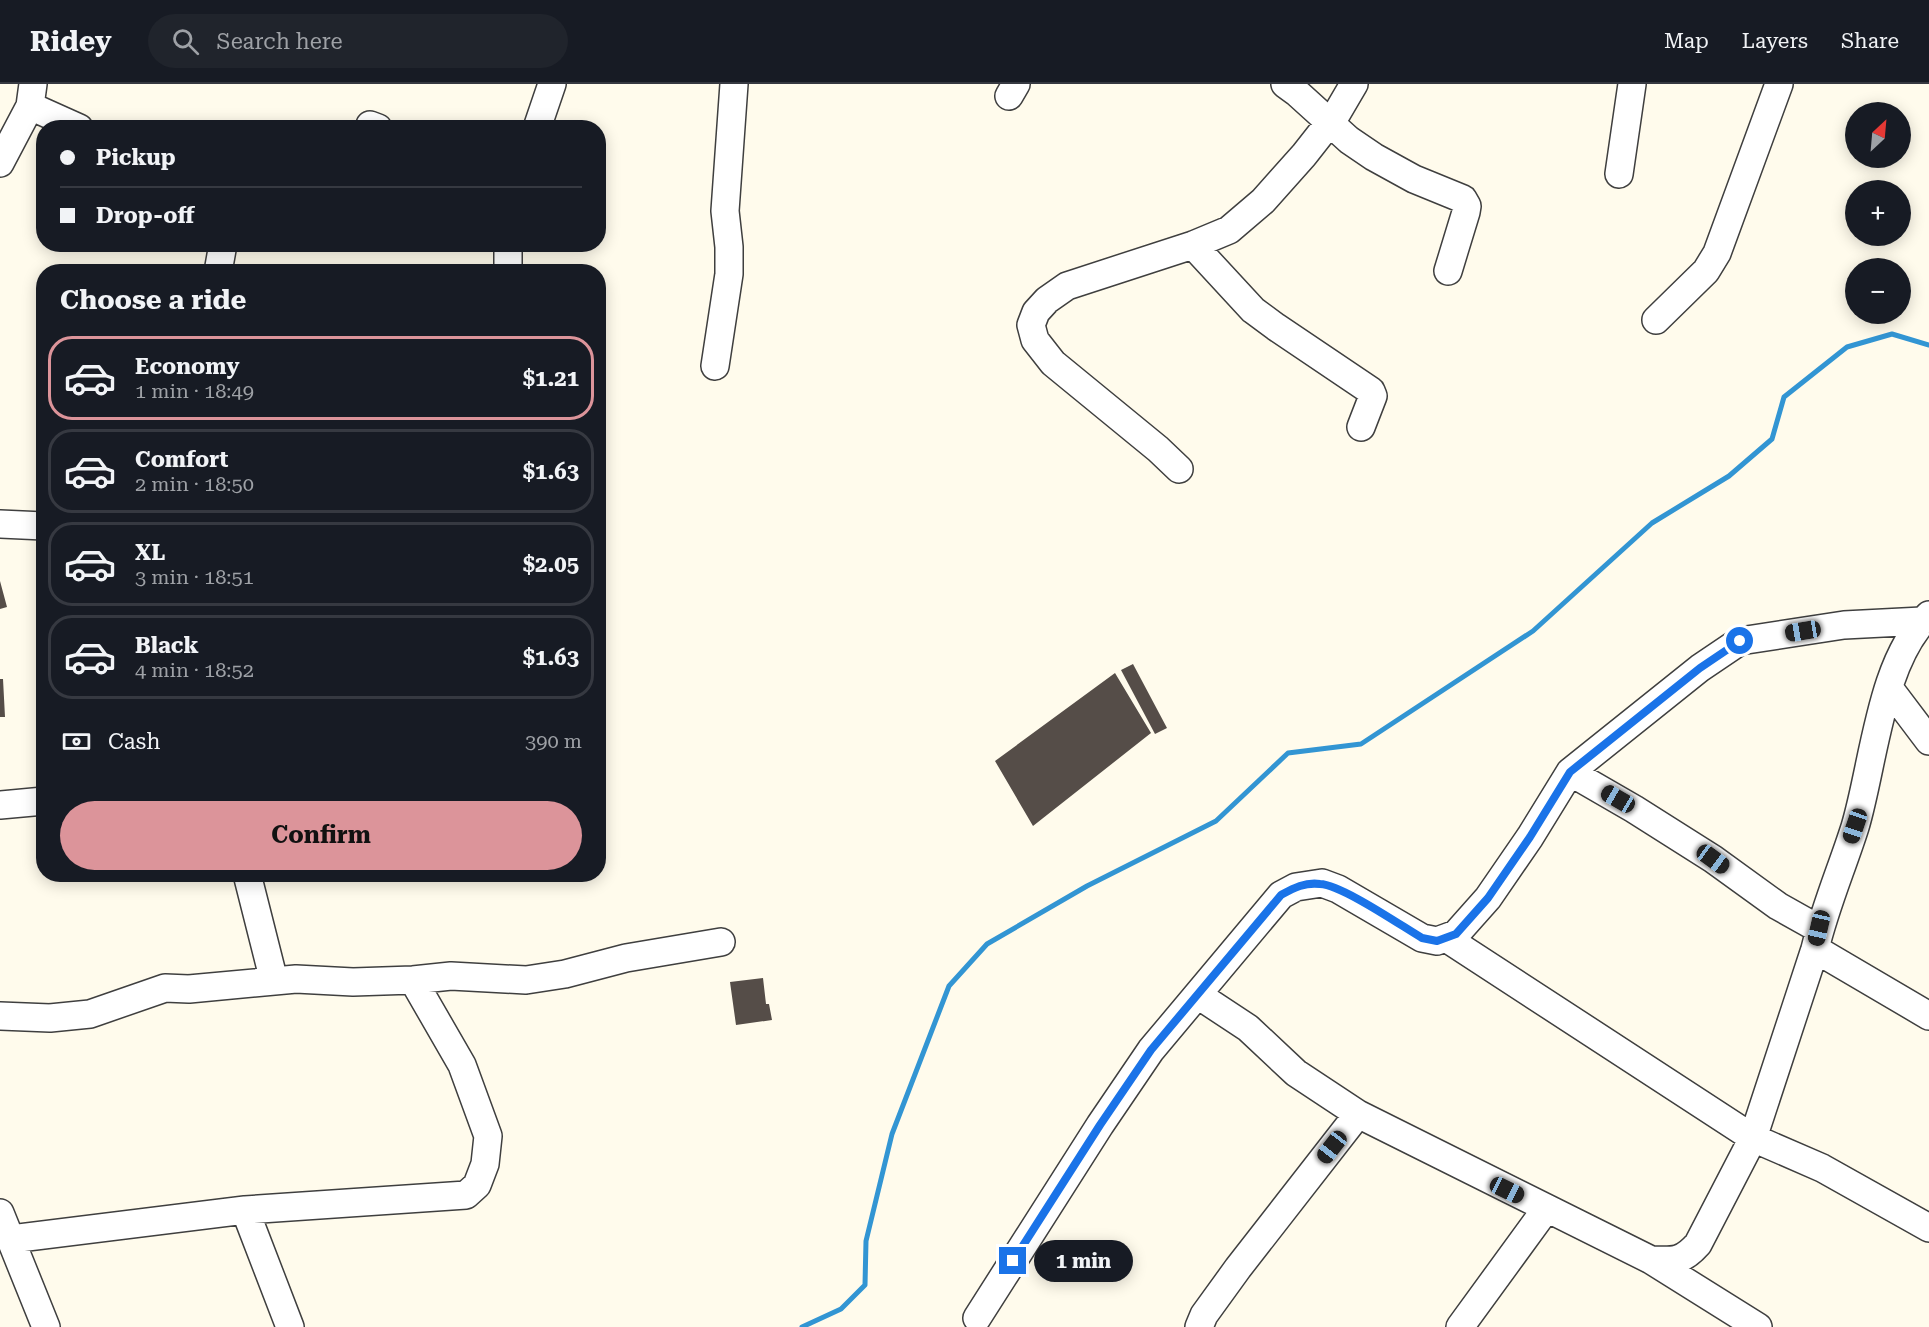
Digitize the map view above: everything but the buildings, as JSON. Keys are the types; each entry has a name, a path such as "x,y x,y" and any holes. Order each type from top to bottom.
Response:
{"street":[{"path":"540,120 552,84"},
{"path":"715,366 729,274 725,211 734,84"},
{"path":"1285,84 1349,140 1374,158 1414,179 1463,199 1467,206 1466,212 1448,271"},
{"path":"1179,469 1053,363 1035,340 1031,325 1036,312 1047,300 1067,286 1193,245 1229,230 1263,201 1330,123 1354,84"},
{"path":"1619,174 1632,84"},
{"path":"1656,320 1706,271 1717,253 1779,84"},
{"path":"0,162 31,95 67,120"},
{"path":"1193,245 1253,310 1371,391 1372,403 1361,428"},
{"path":"0,524 36,526"},
{"path":"1651,1260 1667,1261 1687,1256 1698,1244 1753,1138 1855,826 1889,688 1899,657 1926,618"},
{"path":"977,1318 1100,1125 1151,1050 1281,895 1296,887 1322,884 1338,889 1422,938 1437,941 1456,934 1488,898 1530,837 1570,772 1700,668 1740,641 1845,625 1926,618"},
{"path":"1889,688 1929,741"},
{"path":"1570,772 1713,859 1778,906 1817,939 1929,1016"},
{"path":"0,805 36,802"},
{"path":"249,882 274,981"},
{"path":"1446,938 1753,1138 1822,1168 1929,1228"},
{"path":"0,1016 50,1018 90,1014 165,988 189,989 296,979 353,982 451,976 526,980 565,974 626,958 721,942"},
{"path":"11,1239 245,1210 466,1195 477,1185 484,1164 488,1136 462,1065 413,980"},
{"path":"1198,995 1248,1028 1296,1073 1358,1114 1651,1260 1752,1326"},
{"path":"1199,1327 1204,1316 1238,1268 1358,1114"},
{"path":"1460,1327 1546,1209"},
{"path":"245,1210 290,1327"},
{"path":"0,1213 46,1327"}],"waterway":[{"path":"802,1327 841,1309 865,1285 866,1241 892,1134 949,986 987,944 1087,886 1216,821 1288,753 1361,744 1533,631 1652,523 1729,476 1772,439 1784,397 1847,347 1892,334 1929,345"}],"route":[{"path":"1013,1261 1151,1050 1281,895 1296,887 1322,884 1338,889 1422,938 1437,941 1456,934 1488,898 1530,837 1570,772 1700,668 1740,641"}]}
